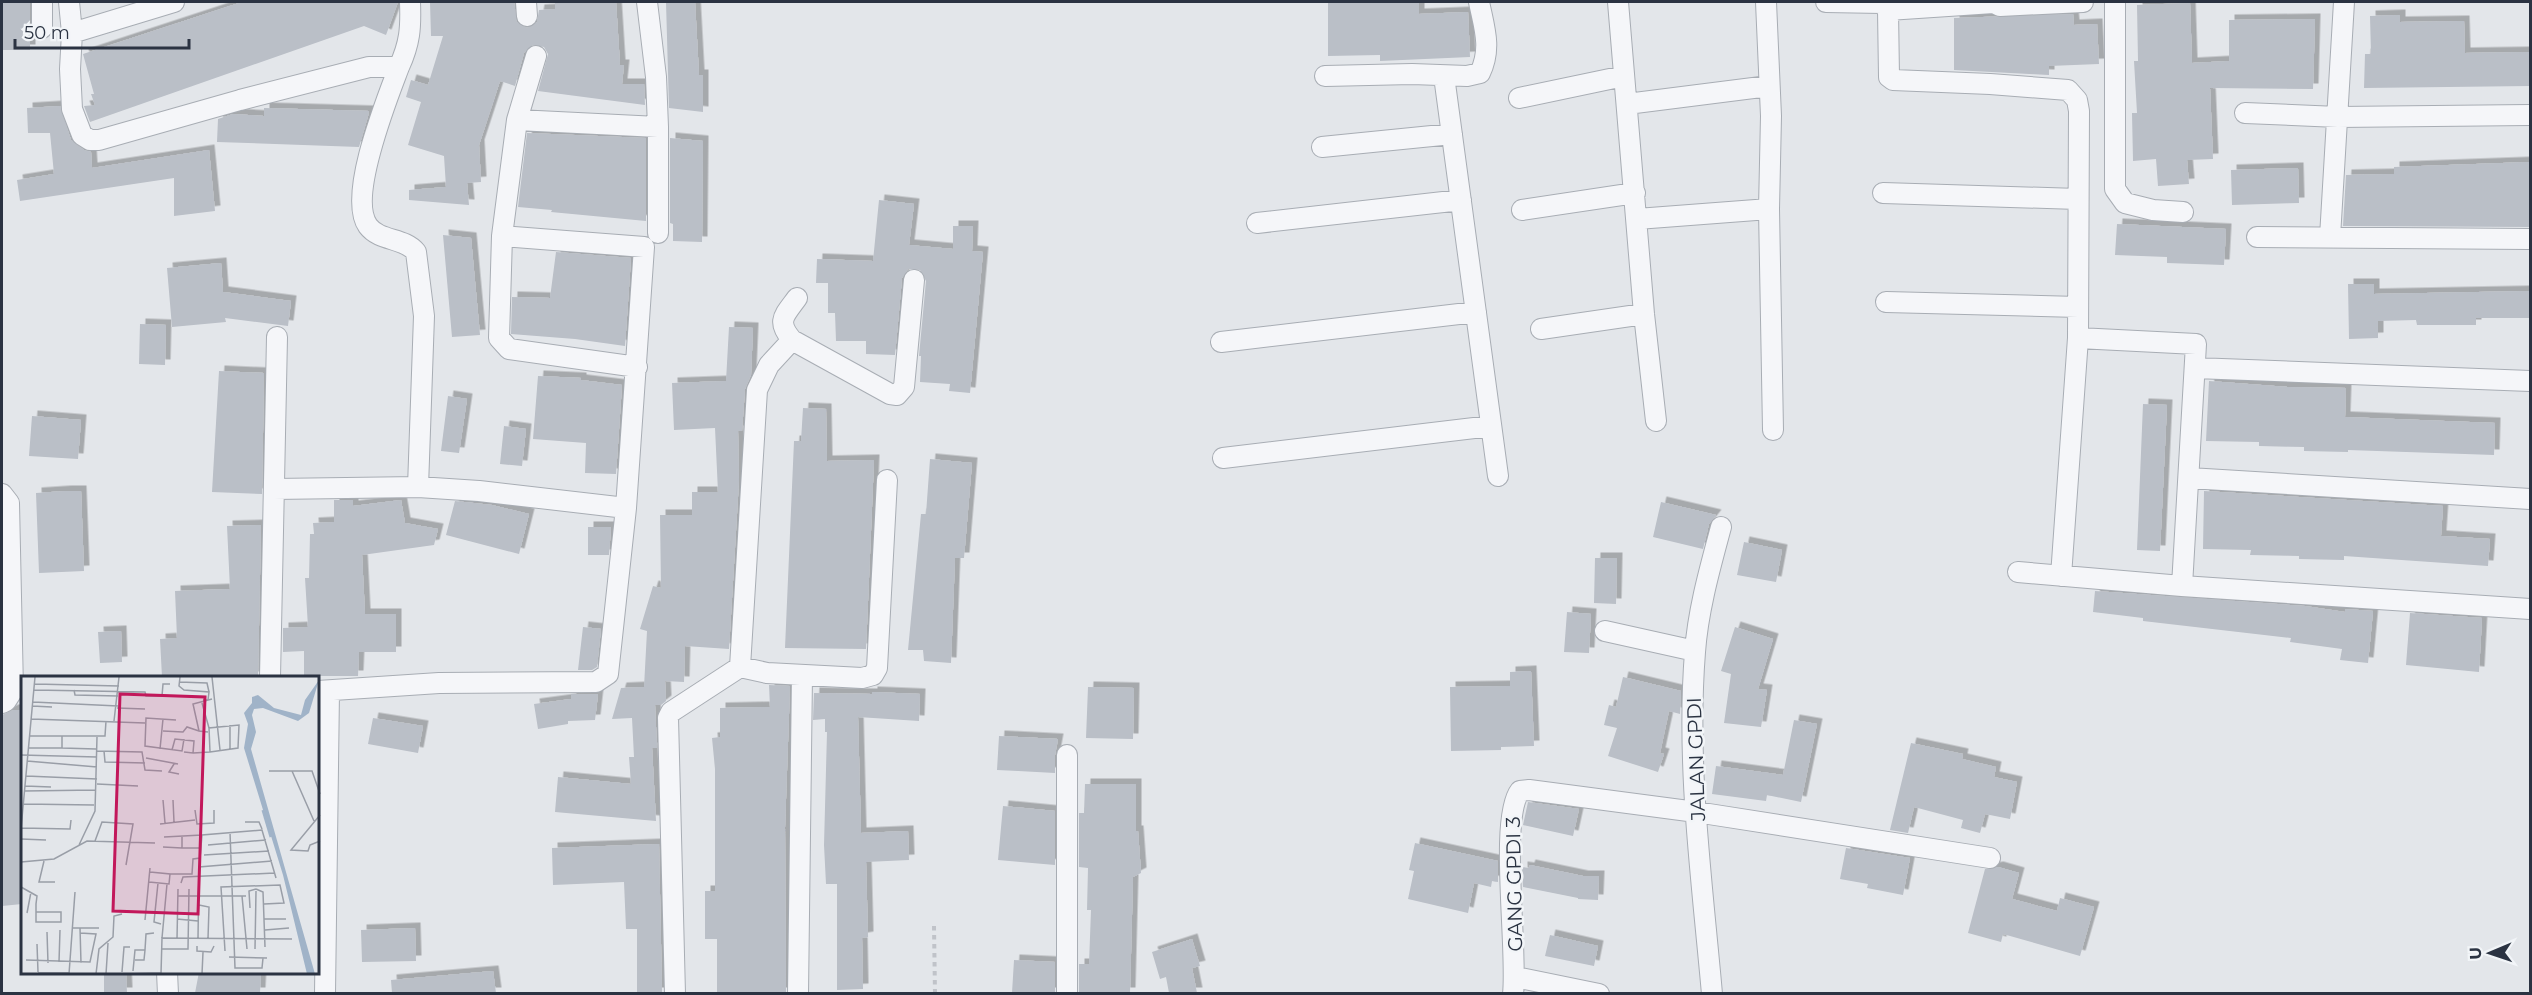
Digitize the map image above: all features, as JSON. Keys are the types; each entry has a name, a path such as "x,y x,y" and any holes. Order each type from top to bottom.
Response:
{"street":[{"path":"42,2 42,28"},
{"path":"69,2 72,33 70,69 72,109 82,135 90,140 99,140 240,100 369,67 399,68"},
{"path":"72,33 174,2"},
{"path":"411,2 411,29 408,46 369,148 362,206 364,219 370,228 383,237 411,245 416,252 424,316 418,487"},
{"path":"647,2 656,77 658,233"},
{"path":"1325,76 1412,74 1467,76 1480,73 1487,60 1487,44 1479,2"},
{"path":"1618,2 1644,314 1656,421"},
{"path":"1766,2 1773,430"},
{"path":"1826,2 1882,3 1888,10 1889,77 1893,80 2068,90 2077,100 2079,111 2078,338 2061,576"},
{"path":"1888,10 1992,2 2000,6 2083,2"},
{"path":"2115,2 2115,189 2125,203 2153,210 2182,212"},
{"path":"2330,237 2344,2"},
{"path":"536,57 517,120 502,236 500,338 509,349 637,367"},
{"path":"1444,76 1498,476"},
{"path":"1519,98 1624,76"},
{"path":"1627,104 1769,86"},
{"path":"2245,113 2338,117 2530,115"},
{"path":"517,120 658,127"},
{"path":"1322,147 1452,134"},
{"path":"1522,210 1635,193"},
{"path":"1883,193 2078,199"},
{"path":"1257,223 1461,200"},
{"path":"1637,219 1769,209"},
{"path":"326,993 323,691 439,683 596,682 608,674 612,657 626,508 644,247 502,236"},
{"path":"2258,237 2530,239"},
{"path":"797,298 782,319 782,326 789,344 890,394 897,395 904,387 914,280"},
{"path":"1886,302 2078,307"},
{"path":"1221,342 1476,312"},
{"path":"1541,329 1644,314"},
{"path":"270,676 277,337"},
{"path":"2078,338 2196,344 2182,586"},
{"path":"740,667 756,398 759,384 769,365 789,344"},
{"path":"2195,368 2530,381"},
{"path":"1223,458 1491,426"},
{"path":"2189,478 2530,499"},
{"path":"675,993 668,717 670,712 740,667 767,673 862,678 873,675 877,668 887,480"},
{"path":"274,489 418,487 479,491 626,508"},
{"path":"2,494 9,503 14,690 6,702 2,703"},
{"name":"JALAN GPDI","path":"1712,993 1691,734 1695,651 1704,595 1721,527"},
{"path":"2018,572 2182,586 2530,609"},
{"path":"1605,631 1695,651"},
{"path":"798,993 802,675"},
{"path":"1067,755 1067,993"},
{"name":"GANG GPDI 3","path":"1514,985 1511,819 1514,799 1520,791 1529,790 1696,812"},
{"path":"1696,812 1990,858"},
{"path":"167,974 168,993"},
{"path":"1514,985 1599,993"}],"path":[{"path":"933,926 935,993"}],"building":[{"path":"2,2 30,2 30,50 2,50"},
{"path":"242,2 398,2 386,35 364,26 90,122 84,106 95,105 91,94 94,94 83,54"},
{"path":"430,2 514,2 517,22 527,28 537,22 539,10 555,9 555,2 616,2 620,65 624,65 622,84 644,84 645,105 538,91 548,54 544,47 533,45 524,53 515,86 500,81 479,145 481,182 467,183 469,205 409,200 409,190 446,187 444,156 408,145 421,102 406,97 411,80 428,85 443,36 431,36"},
{"path":"666,2 695,2 699,75 703,75 703,112 669,108"},
{"path":"1328,2 1419,2 1419,14 1468,12 1470,57 1380,61 1380,55 1328,56"},
{"path":"2190,3 2192,63 2229,61 2229,20 2315,19 2313,89 2210,88 2213,159 2187,160 2189,184 2158,186 2156,159 2133,161 2132,113 2137,113 2134,61 2138,61 2137,5"},
{"path":"2073,14 2074,25 2097,24 2099,64 2049,66 2049,75 1954,70 1954,18"},
{"path":"2400,15 2400,22 2464,21 2465,53 2530,52 2530,86 2364,88 2365,54 2371,54 2370,16"},
{"path":"60,106 71,140 84,150 91,152 92,168 209,150 215,211 174,216 174,178 20,201 17,180 54,174 50,133 28,133 27,108"},
{"path":"264,108 369,111 359,147 217,142 218,119 233,114 264,116"},
{"path":"527,133 646,138 646,221 518,207"},
{"path":"670,138 703,141 702,242 673,241 673,224 670,223"},
{"path":"2530,162 2530,227 2343,226 2346,175 2394,174 2394,167"},
{"path":"2298,168 2299,203 2232,205 2231,170"},
{"path":"879,200 914,204 909,245 953,249 953,226 973,226 972,251 983,252 970,393 949,391 950,384 920,382 921,356 919,356 926,281 920,270 908,269 902,278 895,355 866,354 866,341 836,341 835,313 828,313 828,283 816,283 817,259 873,261"},
{"path":"2117,224 2226,229 2224,265 2167,263 2167,257 2115,255"},
{"path":"443,235 471,238 480,335 452,337"},
{"path":"556,252 631,258 625,346 511,334 512,297 550,298"},
{"path":"221,263 223,292 291,301 288,326 225,318 226,322 172,327 167,268"},
{"path":"2348,284 2374,284 2374,294 2530,291 2530,318 2476,318 2476,325 2417,325 2416,320 2378,321 2378,338 2349,339"},
{"path":"140,324 166,325 165,365 139,364"},
{"path":"729,327 753,328 751,375 745,389 742,431 738,431 739,480 729,649 685,646 684,682 665,681 666,701 661,705 655,705 657,748 652,748 656,821 555,812 558,777 631,784 629,757 634,757 632,718 612,719 621,688 644,687 647,631 640,629 653,586 661,588 660,515 692,515 692,492 718,492 715,428 674,430 672,383 726,381"},
{"path":"219,371 264,373 262,494 212,492"},
{"path":"538,376 581,378 581,380 622,385 616,474 585,473 586,443 533,439"},
{"path":"2209,381 2288,387 2346,388 2345,417 2495,423 2494,455 2348,450 2348,452 2304,451 2304,447 2259,446 2259,442 2206,441"},
{"path":"448,396 467,399 459,453 441,451"},
{"path":"2143,404 2167,405 2160,551 2137,550"},
{"path":"803,408 826,409 827,461 874,460 866,649 785,648 794,441 801,441"},
{"path":"32,416 81,420 78,459 29,456"},
{"path":"504,426 526,429 522,466 500,464"},
{"path":"930,459 972,463 964,558 955,558 951,663 924,661 923,650 908,650 921,514 926,514"},
{"path":"81,491 84,571 39,573 36,493"},
{"path":"2204,491 2443,506 2441,536 2490,539 2488,566 2344,556 2344,560 2299,559 2299,556 2250,555 2251,550 2203,549"},
{"path":"334,500 353,500 353,506 401,500 405,523 438,529 434,545 362,555 365,614 396,614 396,652 359,652 358,676 304,676 304,651 283,652 283,628 308,627 305,578 309,578 310,534 314,534 313,523 334,522"},
{"path":"455,501 492,505 529,514 519,554 446,535"},
{"path":"1661,502 1716,515 1709,524 1703,549 1653,537"},
{"path":"261,525 258,676 162,676 160,639 177,638 175,591 230,589 227,526"},
{"path":"588,527 611,527 609,555 588,555"},
{"path":"1744,542 1782,550 1776,582 1737,575"},
{"path":"1595,558 1617,558 1616,604 1594,603"},
{"path":"2095,591 2305,606 2345,612 2345,609 2373,611 2368,663 2340,660 2342,649 2290,642 2291,638 2143,621 2143,618 2093,612"},
{"path":"1567,612 1591,614 1589,653 1564,652"},
{"path":"2410,613 2482,618 2479,672 2406,665"},
{"path":"583,627 601,629 597,667 592,670 578,670"},
{"path":"1735,627 1773,639 1758,689 1767,690 1761,727 1724,723 1731,674 1721,671"},
{"path":"121,631 122,662 100,663 98,632"},
{"path":"1531,671 1534,746 1501,747 1501,750 1451,751 1450,687 1510,686 1510,672"},
{"path":"1623,677 1681,691 1680,714 1669,711 1660,753 1664,754 1658,772 1608,756 1617,728 1604,725 1609,705 1616,707"},
{"path":"769,685 790,686 785,828 786,993 717,993 717,939 705,939 705,891 715,891 715,769 712,738 720,737 720,708 770,707"},
{"path":"1088,687 1134,688 1133,739 1086,738"},
{"path":"872,692 920,694 919,721 858,717 861,833 908,831 909,860 866,862 868,937 862,938 863,989 837,990 837,884 826,884 824,845 827,732 825,732 825,719 813,720 814,693 872,694"},
{"path":"571,694 598,694 595,720 568,721 568,724 538,729 534,704 571,699"},
{"path":"13,710 21,710 21,904 2,906 2,715"},
{"path":"373,718 423,726 418,753 368,744"},
{"path":"1794,720 1817,724 1801,802 1767,795 1766,801 1712,794 1716,766 1783,775"},
{"path":"999,736 1058,739 1055,773 997,770"},
{"path":"1911,743 1963,754 1962,759 1996,767 1994,777 2017,782 2010,819 1985,814 1980,833 1961,828 1963,820 1914,807 1908,833 1890,830"},
{"path":"1085,784 1136,784 1136,831 1138,831 1141,873 1133,877 1130,993 1079,993 1079,964 1089,964 1091,910 1087,910 1088,868 1079,867 1079,813 1084,813"},
{"path":"1528,802 1579,809 1573,836 1523,825"},
{"path":"1003,806 1055,811 1055,865 998,860"},
{"path":"1415,843 1498,861 1498,882 1492,881 1491,887 1474,883 1468,913 1408,899 1414,871 1409,870"},
{"path":"659,844 662,993 637,993 637,929 626,929 624,882 553,885 552,848"},
{"path":"1846,848 1910,858 1903,895 1867,888 1868,884 1840,879"},
{"path":"1530,865 1583,876 1599,876 1598,900 1578,899 1523,887 1522,867 1529,868"},
{"path":"1998,867 2019,873 2012,899 2057,911 2060,898 2094,907 2080,956 2003,934 2001,942 1968,933 1985,869"},
{"path":"415,928 416,961 362,962 361,930"},
{"path":"1550,935 1598,946 1594,966 1545,956"},
{"path":"1192,939 1200,966 1192,968 1197,993 1169,993 1166,977 1160,979 1152,952"},
{"path":"1014,960 1055,962 1055,993 1012,993"},
{"path":"493,971 496,993 392,993 391,980"},
{"path":"104,974 126,974 127,993 104,993"},
{"path":"199,974 261,974 260,993 195,993"}]}
